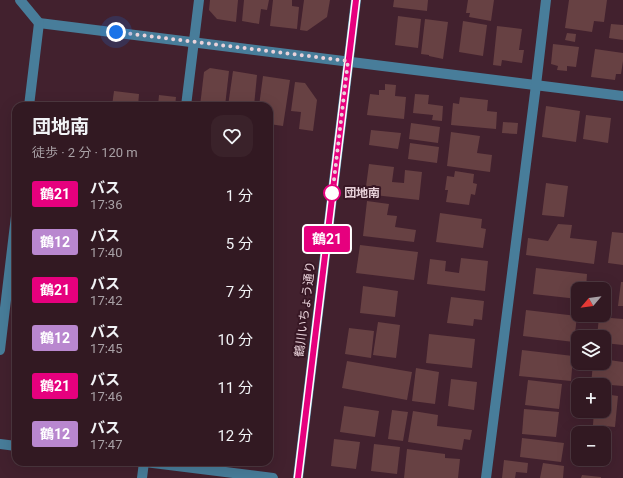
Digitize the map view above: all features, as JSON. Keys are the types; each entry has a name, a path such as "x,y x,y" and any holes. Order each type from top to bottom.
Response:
{"street":[{"path":"20,0 39,22 623,96"},
{"path":"186,102 199,0"},
{"name":"鶴川いちょう通り","path":"298,478 356,0"},
{"path":"486,478 546,0"},
{"path":"29,102 39,22"},
{"path":"0,350 12,250"},
{"path":"0,444 12,446"},
{"path":"142,478 144,466"},
{"path":"177,466 273,478"}],"building":[{"path":"210,0 238,0 236,22 217,19 209,10"},
{"path":"244,0 269,0 267,10 261,9 259,24 242,21"},
{"path":"273,0 292,0 292,6 299,7 297,29 270,26"},
{"path":"304,0 330,0 327,17 307,31 300,30"},
{"path":"394,0 428,0 427,11 393,7"},
{"path":"468,0 494,0 491,21 469,17 470,13 466,13"},
{"path":"569,0 607,0 604,22 594,21 592,32 565,28"},
{"path":"398,16 421,19 418,48 395,45"},
{"path":"425,19 448,22 443,59 421,54"},
{"path":"463,21 487,25 483,56 459,52"},
{"path":"611,24 623,25 623,40 609,38"},
{"path":"497,26 522,29 519,50 524,50 522,63 502,60 501,66 493,65"},
{"path":"567,33 576,34 575,42 565,40"},
{"path":"553,44 579,47 576,67 567,66 567,71 557,70 558,66 551,64"},
{"path":"595,49 623,53 621,74 616,74 615,80 591,77"},
{"path":"210,68 229,71 225,102 200,102 204,72"},
{"path":"233,71 257,75 254,102 229,102"},
{"path":"263,76 290,80 283,126 273,125 273,102 260,102"},
{"path":"295,82 305,83 317,100 313,131 299,129 301,112 291,111"},
{"path":"385,84 396,85 395,96 406,97 404,119 367,115 370,94 379,95 379,90 385,90"},
{"path":"114,91 139,94 138,102 113,102"},
{"path":"415,94 429,95 428,104 443,106 442,121 432,120 433,115 413,113"},
{"path":"159,95 176,97 175,102 158,102"},
{"path":"460,97 488,100 487,111 497,112 496,129 451,125 453,103 459,104"},
{"path":"546,106 580,111 576,142 542,137"},
{"path":"586,115 611,118 608,143 583,139"},
{"path":"503,122 518,123 517,134 502,133"},
{"path":"411,123 440,127 438,143 409,139"},
{"path":"371,130 401,133 398,149 369,145"},
{"path":"451,132 480,136 477,153 492,155 490,172 447,166"},
{"path":"410,143 439,147 437,163 408,159"},
{"path":"369,164 394,167 392,182 404,183 405,170 422,172 419,200 365,194"},
{"path":"455,171 474,174 473,183 477,184 475,195 471,194 469,205 446,202 448,190 445,190 447,176 454,177"},
{"path":"546,183 568,186 564,217 542,215"},
{"path":"367,201 389,204 387,215 397,216 395,227 416,230 414,242 363,236"},
{"path":"440,213 482,219 481,228 486,229 483,248 436,242"},
{"path":"558,224 572,225 570,238 597,241 594,264 526,255 528,238 548,241"},
{"path":"612,232 623,233 623,265 608,263"},
{"path":"360,245 418,252 414,280 356,273"},
{"path":"461,258 488,261 485,291 427,284 430,259 446,261 445,271 459,273"},
{"path":"536,268 587,274 586,282 571,282 571,298 533,294"},
{"path":"621,282 623,282 623,306 618,306"},
{"path":"363,286 398,291 395,317 360,313"},
{"path":"451,297 484,301 482,320 474,319 473,326 447,323"},
{"path":"526,310 571,315 571,322 576,322 575,330 571,330 571,342 523,336"},
{"path":"611,318 623,319 623,345 611,344 611,330 598,330 598,322 611,322"},
{"path":"378,322 400,325 396,358 373,355"},
{"path":"349,328 374,331 371,358 345,354"},
{"path":"429,334 475,339 472,368 426,363"},
{"path":"522,350 571,356 571,381 519,376"},
{"path":"611,360 623,362 623,386 611,385 611,378 592,378 592,370 611,370"},
{"path":"347,361 412,372 407,400 342,388"},
{"path":"416,368 439,372 435,404 412,401"},
{"path":"451,379 477,382 474,410 448,406"},
{"path":"528,380 562,384 559,409 525,405"},
{"path":"611,395 618,396 615,427 593,425 594,418 611,418"},
{"path":"344,406 379,411 375,437 340,432"},
{"path":"524,409 559,412 556,437 522,434"},
{"path":"392,410 408,412 403,441 388,439"},
{"path":"413,411 438,415 437,426 472,430 470,440 464,439 462,450 408,442"},
{"path":"522,438 564,443 561,462 520,457"},
{"path":"334,439 360,442 356,469 331,466"},
{"path":"374,444 400,447 397,474 371,471"},
{"path":"407,449 445,454 445,458 460,459 458,478 404,478"},
{"path":"504,460 528,463 527,473 516,472 515,478 502,478"},
{"path":"543,463 564,466 563,478 540,478"},
{"path":"582,475 601,477 601,478 581,478"}],"bus line":[{"name":"鶴21","path":"298,478 356,0"}],"place":[{"name":"団地南","path":"332,193"}],"route":[{"path":"116,32 348,61 332,197 332,193"}]}
